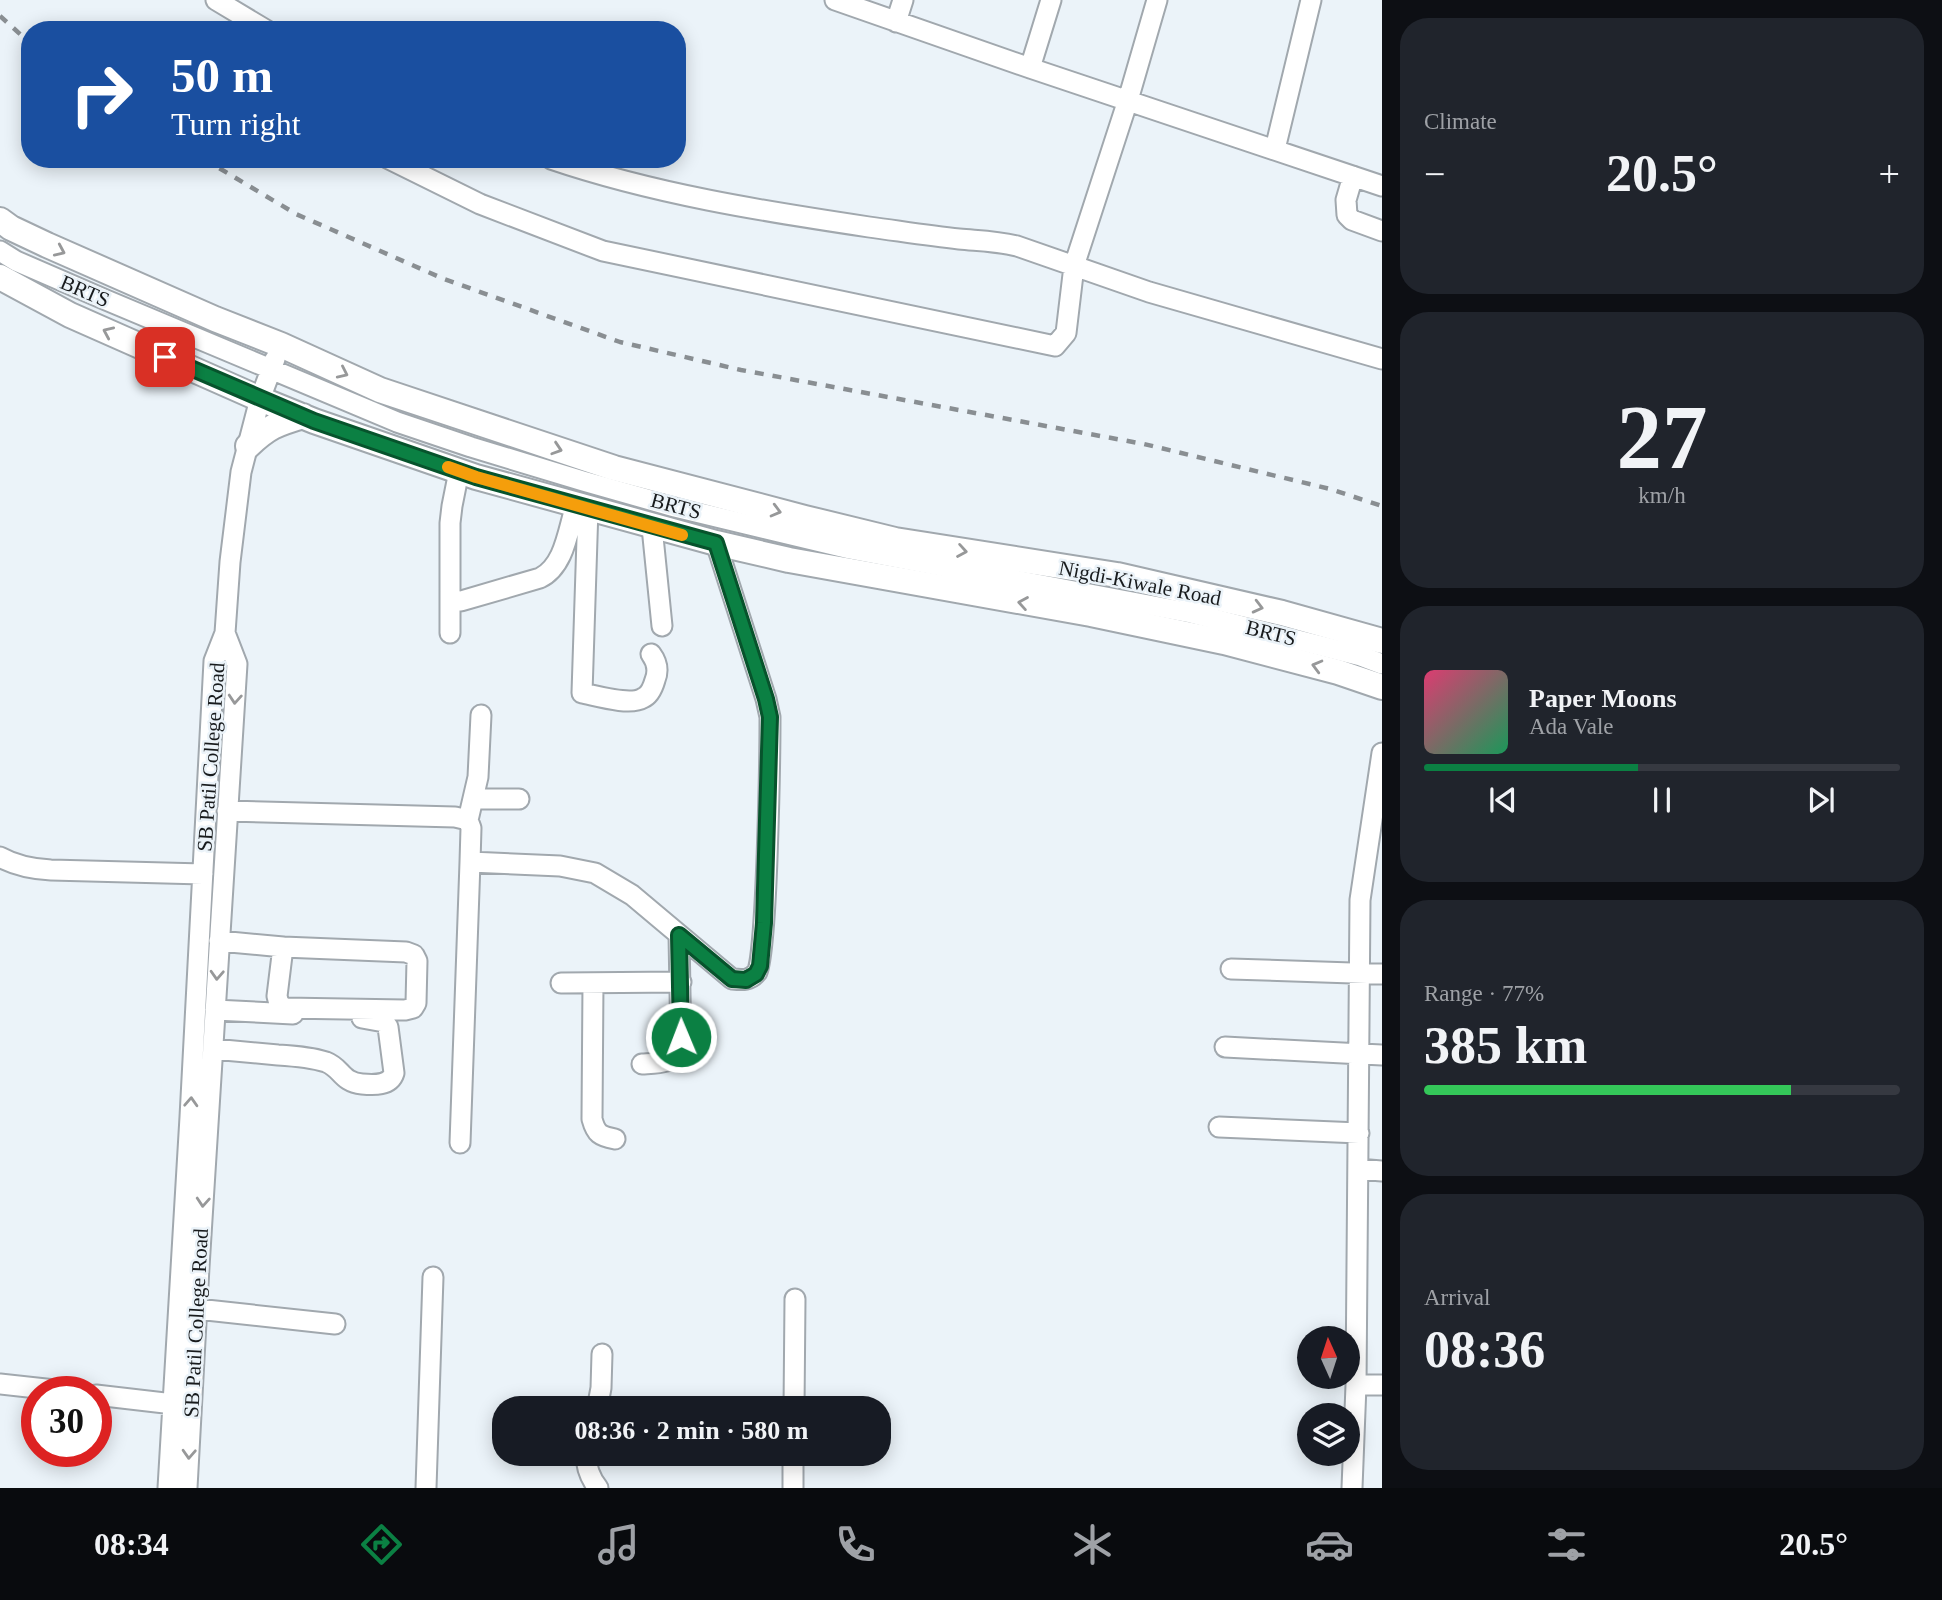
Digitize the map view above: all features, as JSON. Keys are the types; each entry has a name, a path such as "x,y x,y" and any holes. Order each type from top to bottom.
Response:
{"main road":[{"name":"Nigdi-Kiwale Road","path":"0,220 47,245 380,390 614,468 895,540 1118,575 1282,613 1382,641"},
{"name":"Nigdi-Kiwale Road","path":"0,277 70,315 260,399 459,471 716,543 789,560 1091,614 1224,642 1338,672 1382,687"},
{"path":"248,446 275,424 303,416"}],"street":[{"path":"216,0 251,21"},
{"path":"835,0 1382,186"},
{"path":"896,22 903,0"},
{"path":"1030,68 1051,0"},
{"path":"407,168 480,204 603,251 1055,346 1066,333 1074,266 1128,100 1157,0"},
{"path":"1275,149 1311,0"},
{"path":"578,168 691,197 882,229 995,241 1017,246 1149,292 1382,359"},
{"path":"1353,176 1346,200 1347,215 1352,220 1382,231"},
{"name":"BRTS","path":"0,251 16,261 271,370 422,430 546,470 675,507 849,549 1191,612 1361,656 1382,664"},
{"path":"225,633 241,472 260,399 281,345"},
{"path":"450,633 450,523 459,471"},
{"path":"461,601 547,575 558,562 582,506"},
{"path":"582,506 582,693 627,701 641,700 652,690 657,675 657,662 651,654"},
{"path":"652,527 662,626"},
{"path":"470,862 560,866 596,873 632,895 732,979 746,980 756,974 760,966 764,923 770,717 716,543"},
{"name":"SB Patil College Road","path":"187,1488 237,664 225,633"},
{"name":"SB Patil College Road","path":"168,1488 214,662 225,633"},
{"path":"460,1143 471,828 468,820 478,777 481,715"},
{"path":"1357,1326 1360,901 1382,753"},
{"path":"474,799 519,799"},
{"path":"227,811 455,817 468,820"},
{"path":"0,858 40,869 203,874"},
{"path":"642,1063 662,1063 676,1057 681,1049 679,935"},
{"path":"219,941 283,947 406,952 414,955 417,961 416,1003 413,1008 405,1010 285,1008 279,1004 277,996 283,947"},
{"path":"1231,969 1382,974"},
{"path":"561,983 681,982"},
{"path":"593,983 592,1119 598,1134 615,1139"},
{"path":"213,1049 309,1058 328,1063 343,1077 364,1084 386,1083 392,1079 394,1073 388,1027 376,1019 215,1010"},
{"path":"1225,1046 1382,1055"},
{"path":"1219,1127 1359,1133"},
{"path":"1358,1169 1382,1171"},
{"path":"426,1488 433,1277"},
{"path":"794,1396 795,1299"},
{"path":"197,1309 335,1324"},
{"path":"599,1396 601,1354"},
{"path":"0,1384 21,1386"},
{"path":"1360,1385 1382,1385"},
{"path":"1352,1488 1356,1390"},
{"path":"112,1397 192,1406"},
{"path":"588,1466 598,1488"},
{"path":"793,1466 793,1488"}],"railway":[{"path":"0,16 21,35"},
{"path":"219,168 296,214 444,279 620,342 741,370 1144,444 1330,489 1382,506"}],"slow traffic":[{"path":"448,467 682,535"}],"route":[{"path":"165,357 314,421 476,477 716,543 770,717 764,923 760,966 756,974 746,980 732,979 679,935 681,1037"}]}
